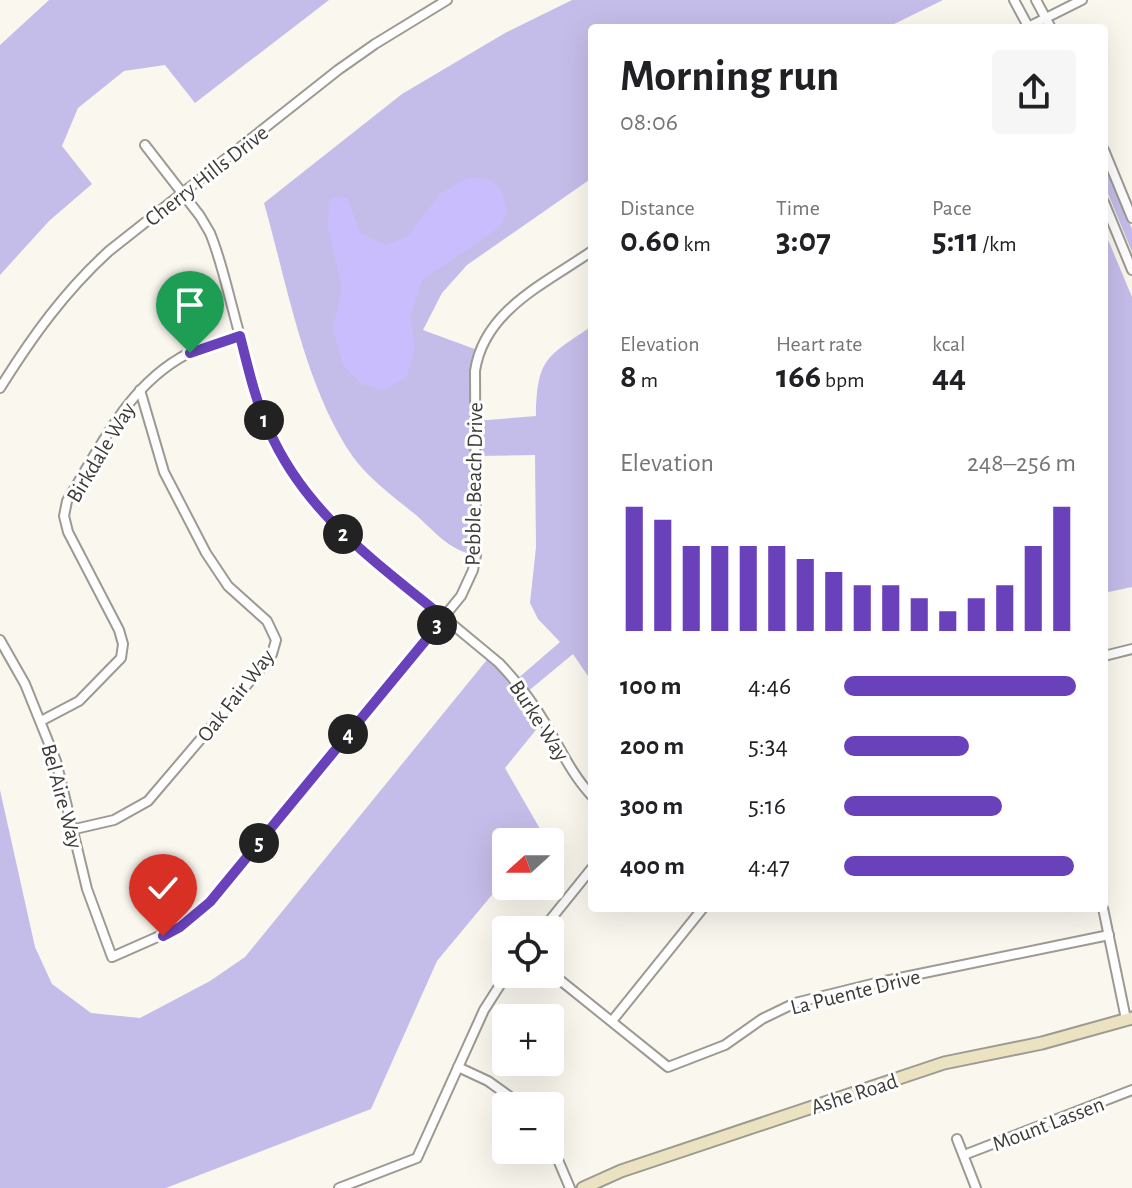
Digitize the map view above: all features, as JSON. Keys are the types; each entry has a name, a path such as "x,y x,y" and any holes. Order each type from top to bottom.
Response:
{"street":[{"name":"Cherry Hills Drive","path":"0,388 30,340 67,293 109,251 338,70 447,0"},
{"path":"1014,0 1026,24"},
{"path":"1036,0 1049,24"},
{"path":"1035,24 1082,0"},
{"name":"Burke Way","path":"145,145 200,216 216,248 267,427 291,474 342,533 515,680 588,791"},
{"path":"1108,162 1132,218"},
{"path":"1108,212 1132,270"},
{"name":"Pebble Beach Drive","path":"112,957 180,927 210,902 444,618 468,584 476,555 475,371 482,343 488,331 507,310 588,254"},
{"name":"Birkdale Way","path":"41,721 79,701 121,658 123,644 119,630 68,532 64,516 67,501 122,411 155,375 190,353 240,336"},
{"name":"Oak Fair Way","path":"75,829 114,820 148,801 262,667 272,654 276,640 267,621 228,586 206,553 164,472 140,390"},
{"name":"Bel Aire Way","path":"0,640 41,721 56,761 90,899 112,957"},
{"path":"1108,655 1132,649"},
{"path":"553,916 588,873"},
{"path":"612,1021 700,912"},
{"path":"1104,912 1129,1018"},
{"name":"La Puente Drive","path":"564,983 668,1067 725,1045 762,1019 795,1003 880,982 1109,935"},
{"path":"339,1188 417,1158 484,1010 498,988"},
{"name":"Ashe Road","path":"583,1188 621,1171 944,1063 1042,1043 1129,1018"},
{"path":"458,1067 503,1092"},
{"name":"Mount Lassen","path":"964,1155 1132,1090"},
{"path":"957,1139 976,1188"},
{"path":"560,1164 570,1188"}],"shaded area":[{"path":"49,0 329,0 195,103 165,65 124,71 78,108 62,146 92,184 49,221 0,275 0,45"},
{"path":"572,0 943,0 894,24 588,24 588,181 467,265 442,293 423,330 480,351 475,421 536,416 542,370 555,353 588,329 588,676 573,654 526,693 544,720 505,768 540,828 492,828 492,895 437,961 371,1109 166,1188 0,1188 0,790 35,947 52,984 91,1013 140,1018 210,981 245,957 490,656 516,680 560,642 538,619 530,603 536,547 535,455 477,456 476,555 459,550 374,481 353,457 322,400 299,334 264,203 402,94 505,33"},
{"path":"1108,170 1132,229 1132,252 1108,194"},
{"path":"469,177 491,180 501,190 507,210 501,226 422,280 410,317 415,348 406,378 383,390 362,384 343,365 333,328 342,288 328,227 329,203 334,197 347,198 360,233 386,245 408,236 440,194"},
{"path":"1108,240 1132,297 1132,587 1108,592"}],"route":[{"path":"163,936 180,927 210,902 444,618 342,533 323,515 291,474 258,403 240,336 190,353"}]}
